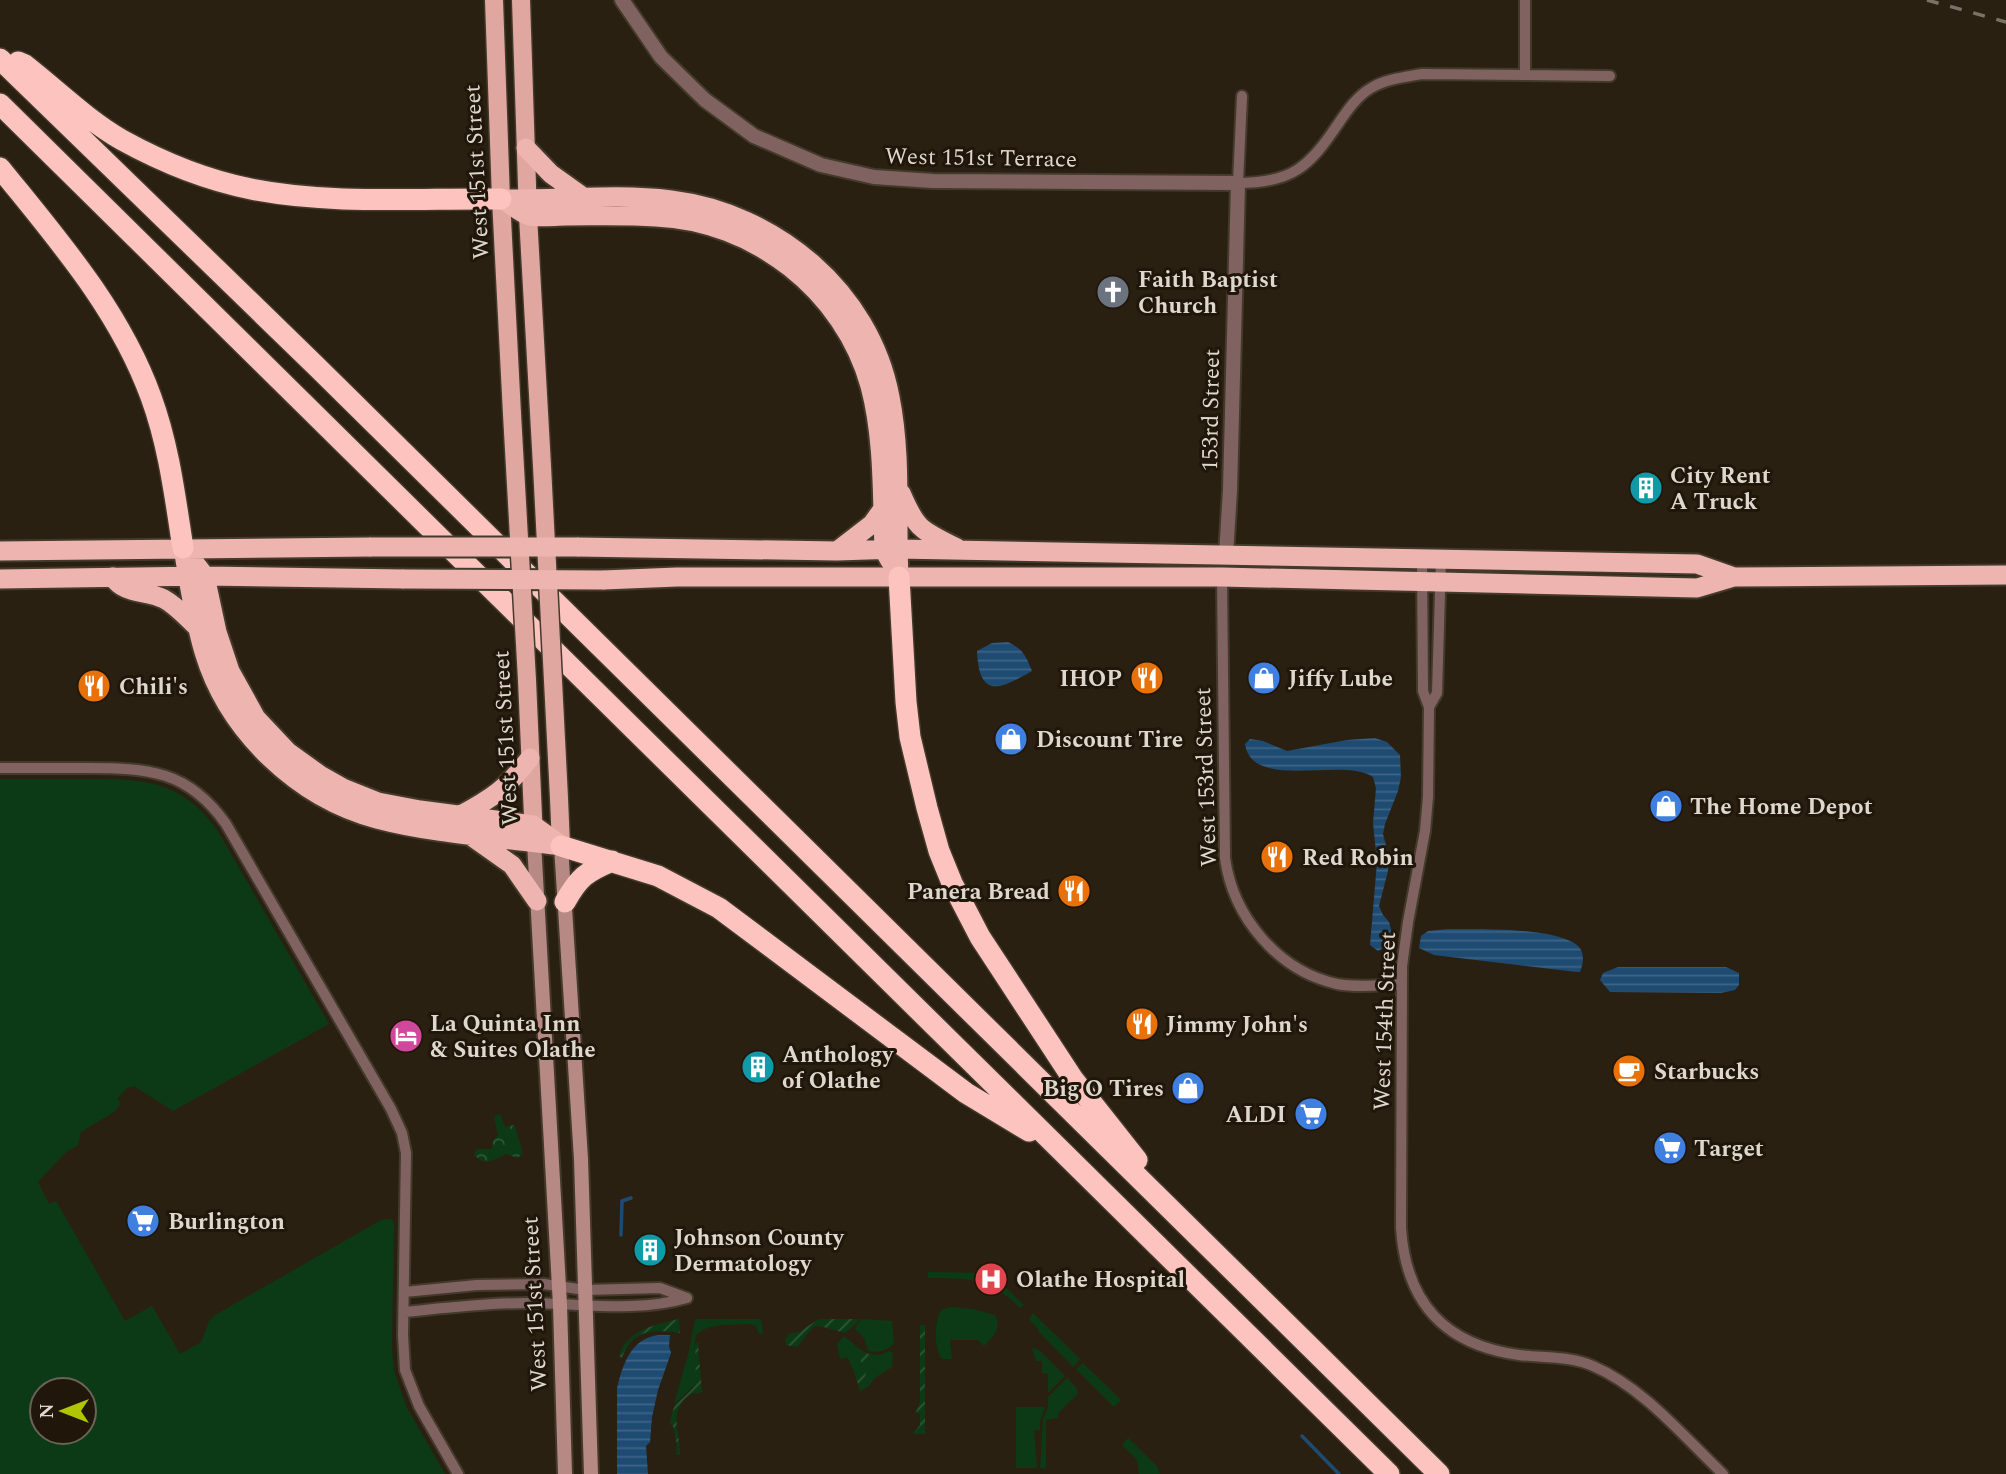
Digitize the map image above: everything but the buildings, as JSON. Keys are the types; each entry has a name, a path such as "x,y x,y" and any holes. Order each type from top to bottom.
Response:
{"highway":[{"path":"0,57 25,65 103,128 122,140 172,164 224,182 300,196 501,199 528,207 690,220 734,234 758,246 790,267 822,298 848,334 860,358 875,407 882,510 900,577 910,737 939,851 952,883 985,946 1073,1079 1198,1236"},
{"path":"0,57 1439,1474"},
{"path":"0,103 1389,1474"},
{"path":"526,148 551,174 586,199"},
{"path":"0,168 103,299 137,363 161,430 183,548 197,576 230,671 256,718 288,752 343,788 378,802 463,825 512,865 537,901"},
{"path":"528,207 586,199 668,200 709,207 764,229 811,262 851,306 878,358 890,393 900,489 891,550"},
{"path":"900,489 912,519 920,527 962,551"},
{"path":"837,551 872,524 882,510"},
{"path":"0,551 371,547 962,551 1697,564 1734,577"},
{"path":"0,579 197,576 604,580 677,577 1222,578 1697,588 1734,577 2006,575"},
{"path":"197,576 199,629 215,681 246,732 293,778 334,803 375,819 403,825 463,825 533,834 561,846 658,876 719,908 966,1093 1060,1151"},
{"path":"113,577 125,589 149,593 167,601 199,629"},
{"path":"463,825 514,778 530,758"},
{"path":"565,902 579,879 612,861"}],"main road":[{"name":"West 151st Street","path":"495,0 501,199 559,1285 565,1474"},
{"path":"521,0 528,207 561,846 581,1159 591,1474"}],"street":[{"name":"West 151st Terrace","path":"622,0 660,57 705,100 754,136 821,165 874,177 933,181 1238,183"},
{"path":"1525,0 1525,75"},
{"path":"1242,96 1238,183 1264,183 1283,178 1305,165 1321,149 1349,109 1369,89 1393,79 1422,74 1610,76"},
{"name":"153rd Street","path":"1226,555 1238,183"},
{"name":"West 154th Street","path":"1429,707 1437,693 1432,559"},
{"name":"West 154th Street","path":"1432,559 1423,691 1429,707 1428,797 1425,831 1408,922 1402,984 1401,1228 1405,1262 1416,1293 1443,1325 1485,1348 1581,1362 1622,1381 1654,1407 1723,1474"},
{"name":"West 153rd Street","path":"1222,578 1225,858 1237,902 1246,919 1274,950 1318,977 1348,985 1402,984"},
{"path":"0,768 144,769 184,784 217,811 399,1124 406,1153 403,1355 408,1381 419,1406 458,1474"},
{"path":"404,1292 477,1285 559,1285 585,1290 660,1288 687,1298 662,1305 585,1307 497,1304 404,1312"}],"green space":[{"path":"0,779 103,779 141,782 159,785 190,801 219,833 329,1024 173,1111 134,1086 127,1088 117,1099 121,1103 114,1112 81,1132 78,1145 65,1153 38,1182 49,1204 56,1201 125,1321 152,1306 180,1354 201,1342 209,1321 215,1315 381,1220 392,1219 394,1371 407,1408 445,1474 0,1474"},
{"path":"500,1114 505,1127 514,1125 523,1153 518,1158 506,1154 482,1161 474,1154 477,1149 492,1149 493,1141 498,1135 494,1117"},
{"path":"928,1272 991,1273 1024,1305 1020,1308 988,1285 955,1278 928,1278"},
{"path":"950,1307 995,1315 998,1324 994,1335 984,1346 978,1340 950,1340 952,1359 942,1359 936,1342 937,1321 941,1310"},
{"path":"1033,1313 1080,1359 1073,1367 1029,1319"},
{"path":"679,1319 680,1333 660,1331 644,1334 631,1342 622,1358 619,1356 628,1340 635,1334"},
{"path":"695,1319 761,1319 763,1334 759,1334 756,1326 751,1324 719,1325 703,1330 695,1339 696,1384 674,1404 689,1351"},
{"path":"819,1319 857,1319 858,1322 845,1333 814,1326 797,1347 786,1345 785,1340 789,1334 799,1332"},
{"path":"861,1319 892,1321 894,1343 882,1351 868,1351 864,1338 855,1329"},
{"path":"920,1325 925,1325 925,1434 913,1434 920,1425 920,1414 916,1412 920,1402"},
{"path":"844,1336 861,1350 862,1362 858,1370 853,1370 846,1354 847,1358 840,1359 837,1344"},
{"path":"695,1343 698,1343 702,1392 694,1392 680,1405 676,1420 680,1454 676,1455 677,1445 673,1426 670,1424 676,1404 696,1384"},
{"path":"1032,1347 1039,1350 1065,1376 1048,1393 1048,1374 1042,1373 1042,1361 1036,1361"},
{"path":"861,1350 869,1354 865,1378 869,1386 860,1391 854,1371 861,1366"},
{"path":"890,1351 893,1353 892,1367 875,1378 869,1386 865,1378 869,1354 880,1355"},
{"path":"1083,1363 1121,1400 1114,1407 1076,1369"},
{"path":"1067,1378 1076,1387 1078,1394 1058,1413 1058,1418 1046,1420 1046,1468 1040,1468 1043,1419 1048,1407 1048,1397"},
{"path":"1016,1407 1045,1407 1040,1430 1034,1430 1037,1468 1016,1468"},
{"path":"1128,1438 1157,1466 1160,1474 1139,1474 1137,1460 1122,1445"}],"water":[{"path":"1008,642 1023,654 1032,671 1002,686 987,684 982,677 977,651 992,643"},
{"path":"1375,738 1387,742 1400,755 1401,777 1383,834 1389,857 1379,906 1392,933 1390,944 1378,951 1370,945 1377,862 1373,823 1376,788 1373,777 1342,770 1281,770 1264,766 1251,758 1245,744 1250,739 1263,741 1287,751 1347,740"},
{"path":"1517,930 1554,936 1569,940 1579,947 1583,962 1580,972 1577,972 1434,955 1419,948 1421,936 1428,931"},
{"path":"1618,967 1726,967 1739,973 1739,985 1735,990 1721,993 1610,992 1600,980 1603,973"},
{"path":"670,1335 671,1353 658,1390 650,1442 646,1446 648,1474 617,1474 619,1379 635,1347 649,1337"}],"waterway":[{"path":"621,1235 622,1201 631,1198"},
{"path":"1302,1436 1339,1474"}],"railway":[{"path":"1927,0 2006,22"}],"place":[{"name":"Faith Baptist Church","path":"1113,292"},
{"name":"City Rent A Truck","path":"1646,488"},
{"name":"IHOP","path":"1147,678"},
{"name":"Jiffy Lube","path":"1264,678"},
{"name":"Chili's","path":"94,686"},
{"name":"Discount Tire","path":"1011,739"},
{"name":"The Home Depot","path":"1666,806"},
{"name":"Red Robin","path":"1277,857"},
{"name":"Panera Bread","path":"1074,891"},
{"name":"Jimmy John's","path":"1142,1024"},
{"name":"La Quinta Inn & Suites Olathe","path":"406,1036"},
{"name":"Anthology of Olathe","path":"758,1067"},
{"name":"Starbucks","path":"1629,1071"},
{"name":"Big O Tires","path":"1188,1088"},
{"name":"ALDI","path":"1311,1114"},
{"name":"Target","path":"1670,1148"},
{"name":"Burlington","path":"143,1221"},
{"name":"Johnson County Dermatology","path":"650,1250"},
{"name":"Olathe Hospital","path":"991,1279"}]}
